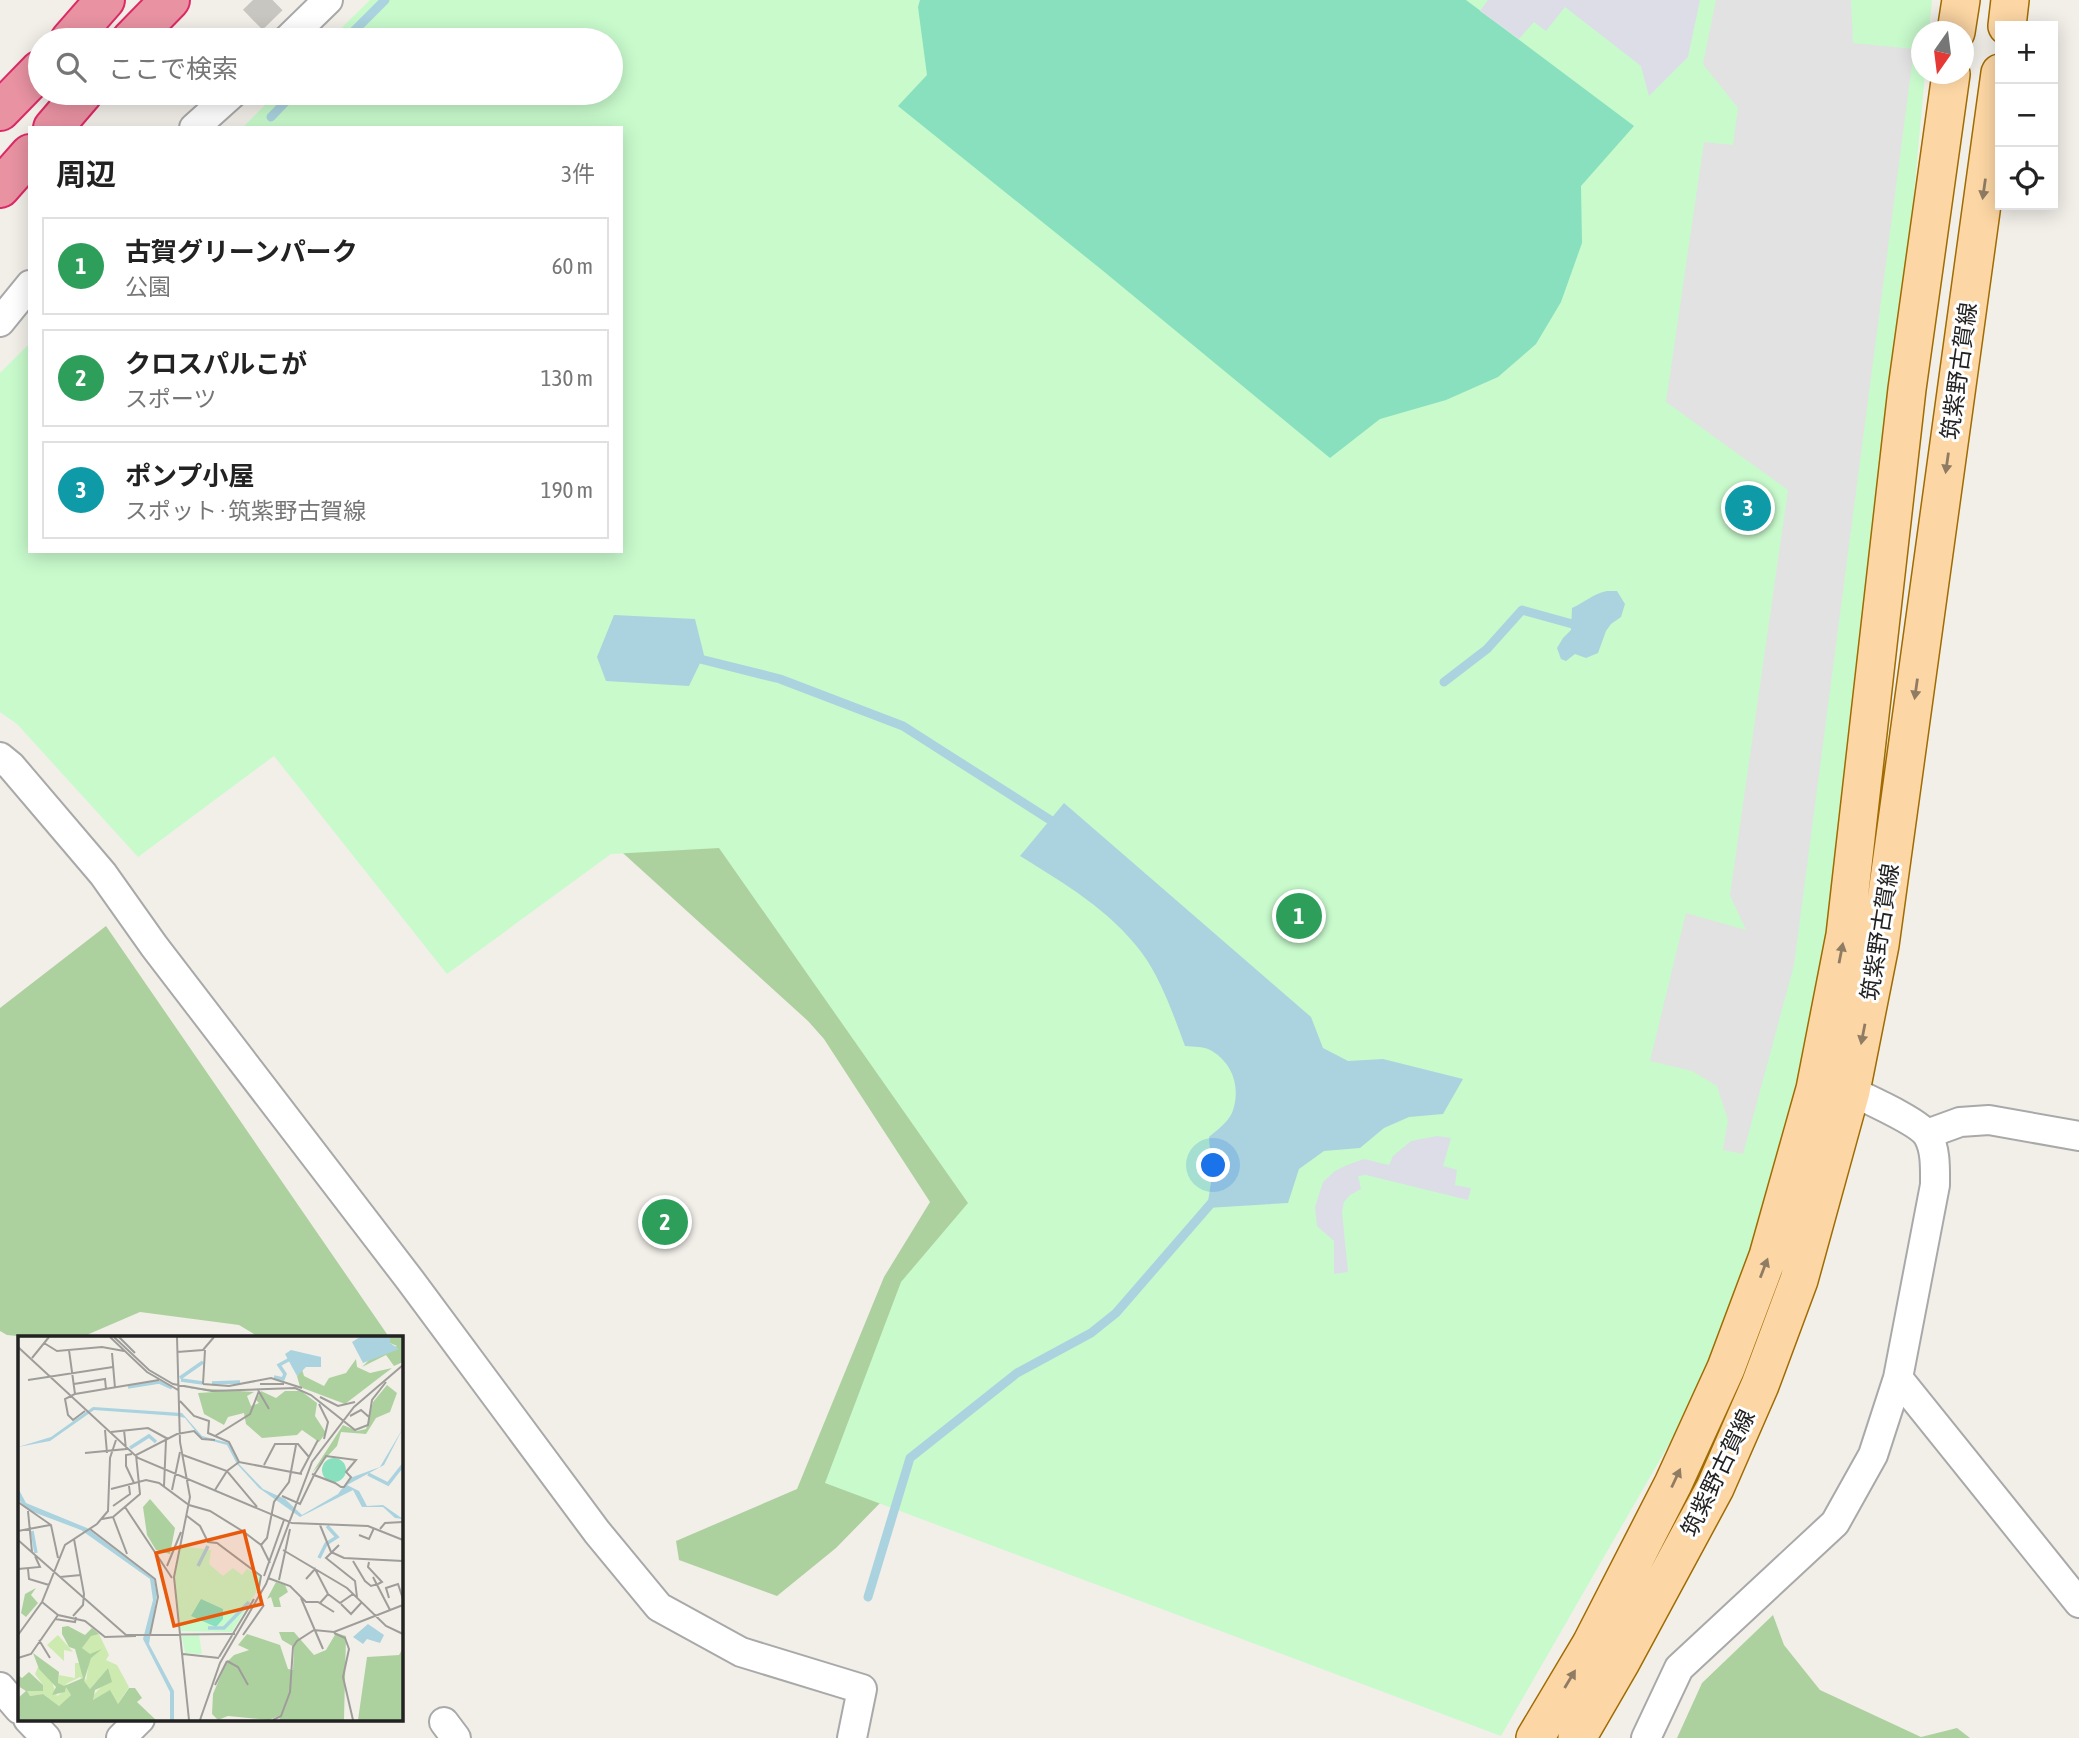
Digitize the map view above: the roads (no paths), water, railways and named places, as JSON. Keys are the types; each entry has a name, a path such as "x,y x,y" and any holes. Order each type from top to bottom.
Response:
{"highway":[{"path":"80,28 104,0"},
{"path":"143,28 170,0"},
{"path":"0,111 28,83"},
{"path":"55,126 73,105"},
{"path":"0,188 28,156"}],"main road":[{"path":"1958,21 1961,0"},
{"path":"2008,21 2010,0"},
{"name":"筑紫野古賀線","path":"1535,1738 1591,1644 1673,1484 1726,1368 1769,1256 1815,1089 1845,935 1908,389 1950,84"},
{"name":"筑紫野古賀線","path":"1577,1738 1714,1488 1760,1385 1799,1280 1851,1091 1880,945 1998,84"}],"street":[{"path":"299,28 328,0"},
{"path":"196,126 220,105"},
{"path":"0,322 28,287"},
{"path":"0,757 11,766 103,874 154,946 410,1280 597,1532 659,1607 741,1652 862,1689 852,1738"},
{"path":"1646,1738 1679,1668 1835,1523 1872,1455 1898,1378 1935,1185 1935,1161 1927,1134 1895,1112 1851,1091"},
{"path":"1927,1134 1960,1122 1989,1120 2079,1136"},
{"path":"1898,1378 2079,1603"},
{"path":"0,1687 18,1708"},
{"path":"29,1720 46,1738"},
{"path":"121,1738 139,1720"}],"water":[{"path":"1607,591 1617,591 1625,604 1621,617 1606,631 1598,653 1586,658 1575,654 1566,661 1561,659 1557,648 1571,630 1572,608"},
{"path":"614,615 695,619 704,655 689,686 606,681 597,657"},
{"path":"1064,803 1311,1017 1323,1048 1348,1061 1383,1059 1463,1079 1443,1114 1409,1117 1384,1128 1360,1148 1324,1151 1299,1169 1288,1203 1207,1208 1212,1176 1209,1137 1232,1113 1236,1095 1234,1078 1220,1056 1202,1047 1185,1046 1155,975 1130,938 1086,899 1020,856"}],"waterway":[{"path":"357,28 385,0"},
{"path":"271,117 282,105"},
{"path":"1444,682 1487,649 1522,610 1576,625"},
{"path":"692,657 780,679 903,726 1058,825"},
{"path":"868,1597 910,1458 1017,1373 1091,1333 1116,1313 1214,1200"}],"tunnel":[{"path":"253,0 280,28"}],"place":[{"name":"ポンプ小屋","path":"1748,508"},
{"name":"古賀グリーンパーク","path":"1299,916"},
{"name":"クロスパルこが","path":"665,1222"}]}
